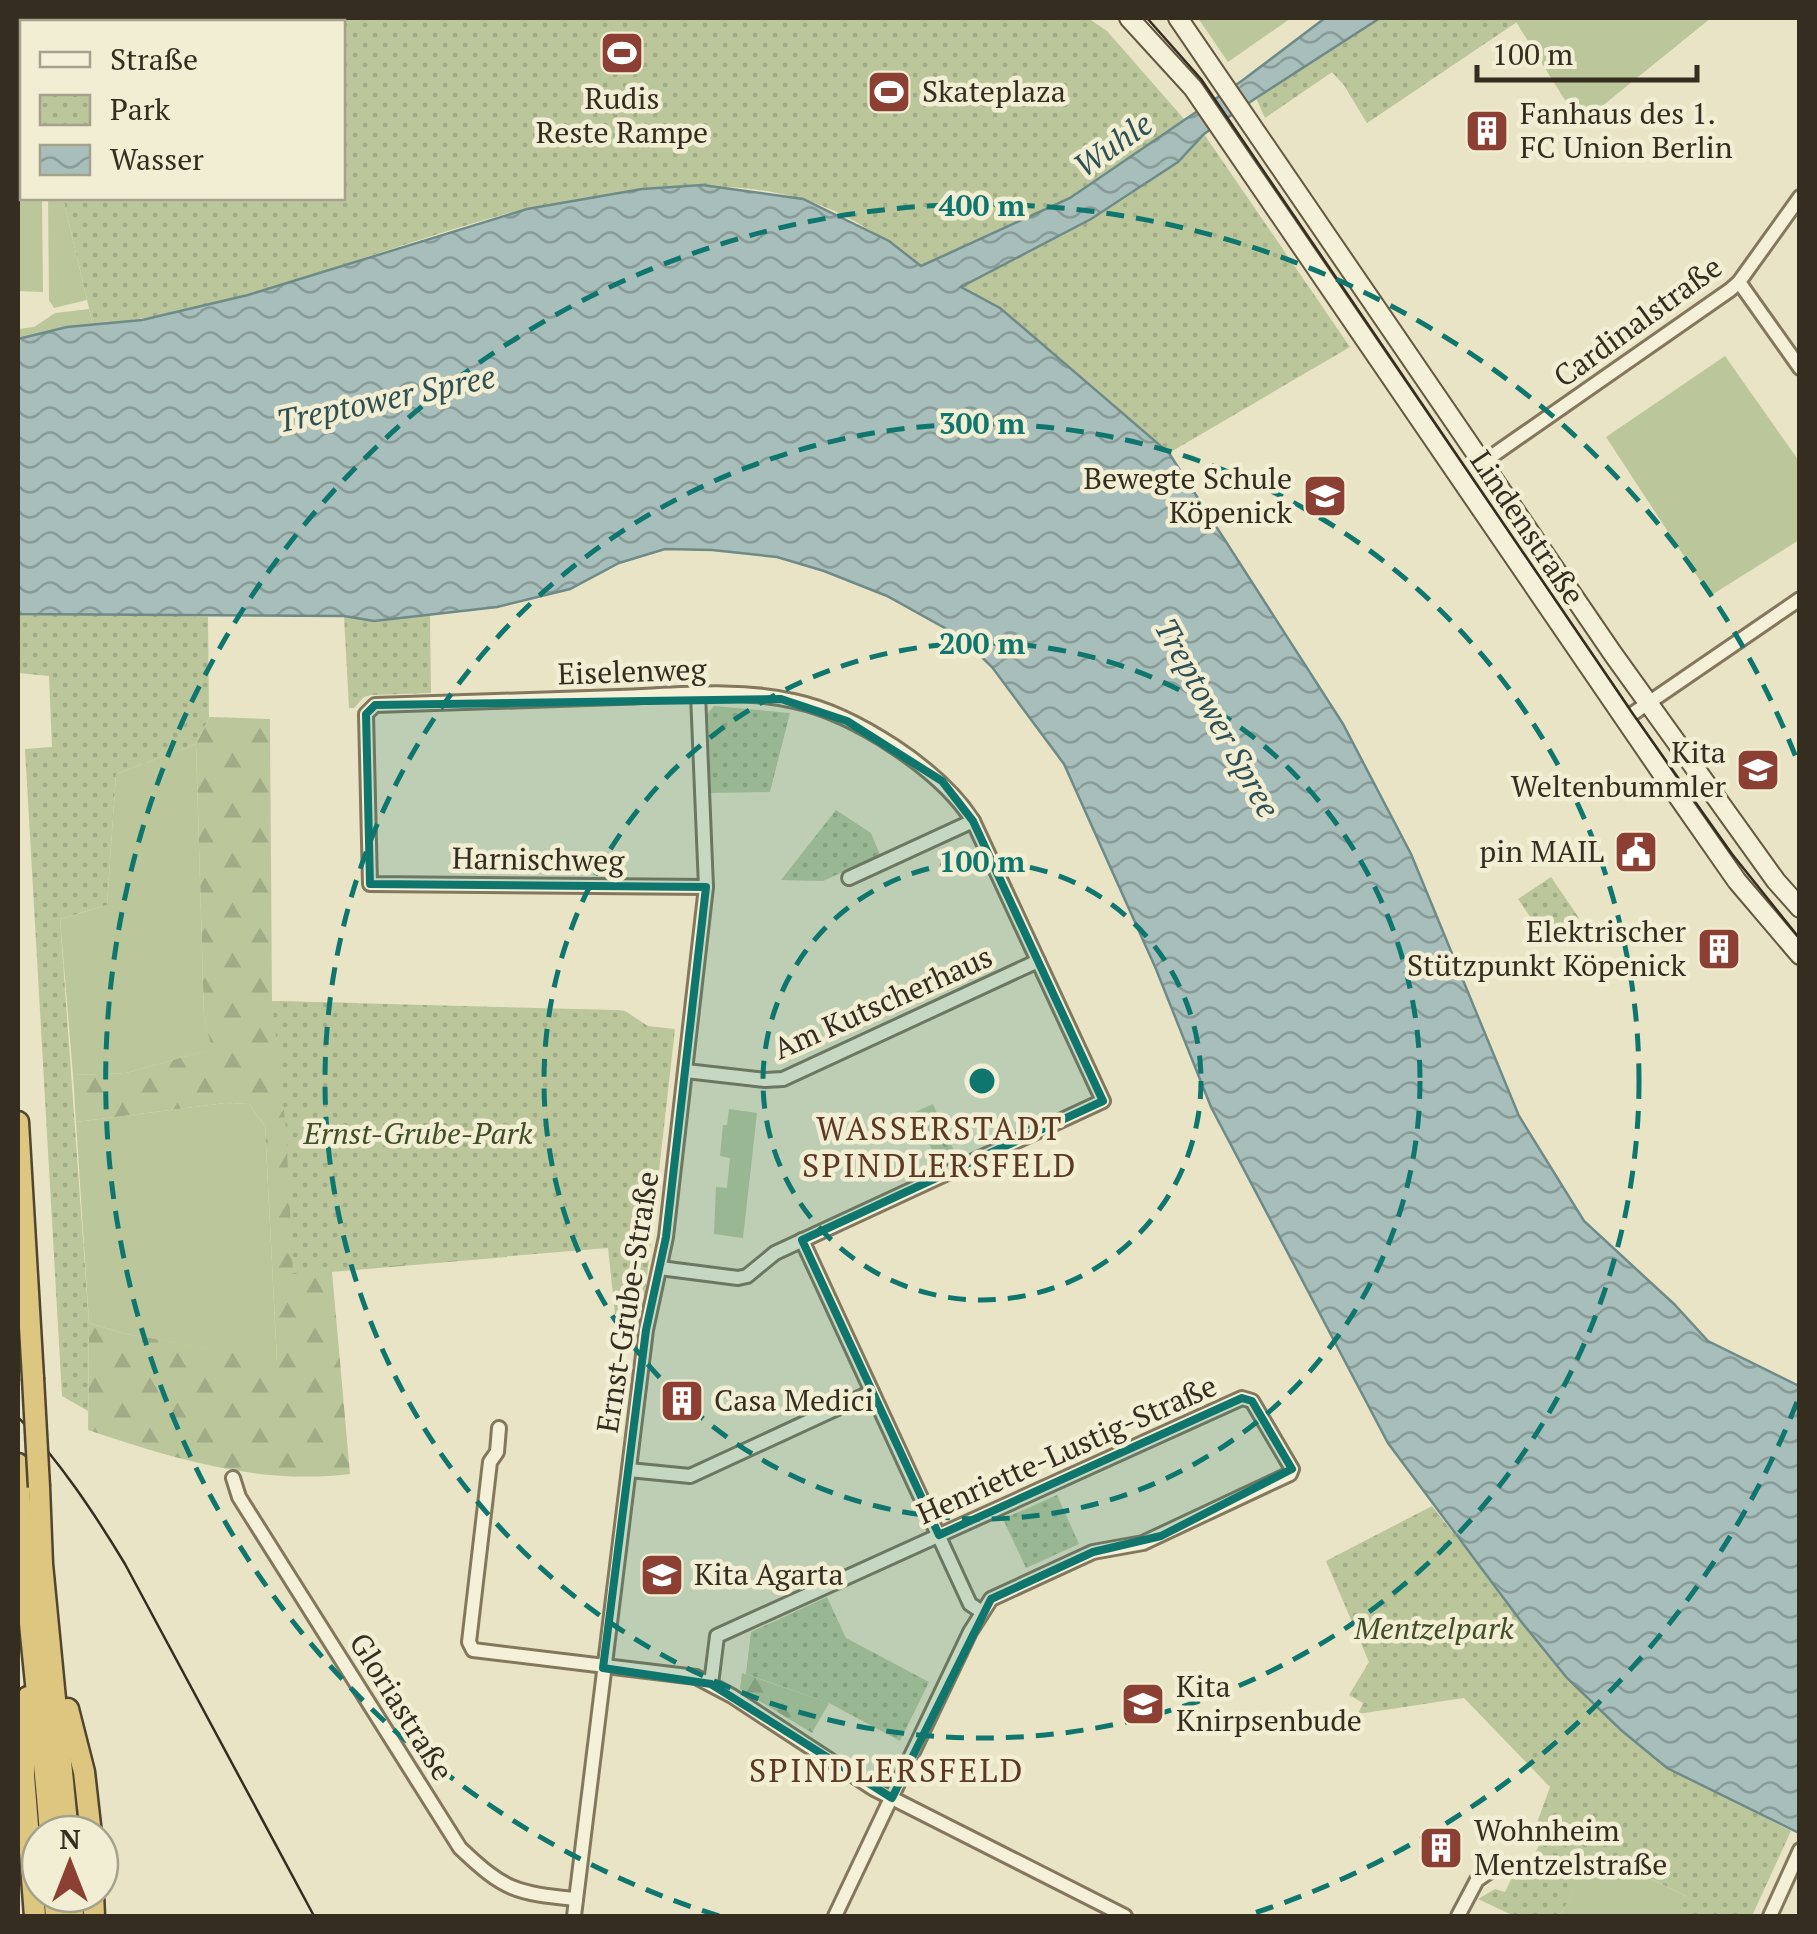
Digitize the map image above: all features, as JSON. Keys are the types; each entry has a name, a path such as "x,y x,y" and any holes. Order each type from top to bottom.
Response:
{"highway":[{"path":"18,1122 34,1378 49,1814"},
{"path":"18,1464 22,1566 42,1655 65,1814"},
{"path":"42,1655 84,1772 88,1814"},
{"path":"35,1916 24,1775 42,1655"}],"main road":[{"name":"Lindenstraße","path":"1129,18 1166,56 1219,124 1737,881 1800,955"},
{"name":"Lindenstraße","path":"1178,18 1614,654 1740,832 1800,908"}],"street":[{"name":"Cardinalstraße","path":"1482,462 1617,372 1739,282 1800,197"},
{"path":"1739,282 1800,368"},
{"path":"1625,719 1800,599"},
{"name":"Ernst-Grube-Straße","path":"574,1916 646,1330 660,1268 686,1070 706,887 698,694"},
{"name":"Eiselenweg","path":"370,884 366,714 376,706 755,695 797,701 848,721 942,781 973,821 1102,1100 802,1240"},
{"path":"849,878 973,821"},
{"name":"Harnischweg","path":"370,884 706,887"},
{"name":"Am Kutscherhaus","path":"686,1070 783,1079 1038,962"},
{"path":"660,1268 738,1278 802,1240 970,1604 982,1612 835,1916"},
{"path":"629,1470 690,1476 872,1392"},
{"name":"Henriette-Lustig-Straße","path":"711,1684 717,1636 1242,1398 1252,1401 1292,1469 1290,1474 1138,1545 1084,1556 991,1599 982,1612"},
{"path":"499,1428 496,1452 490,1462 468,1642 472,1650 696,1677 892,1798 1125,1916"},
{"name":"Gloriastraße","path":"233,1478 239,1497 460,1848 490,1877 513,1890 576,1899"},
{"path":"1770,1916 1800,1850"},
{"path":"1458,1916 1477,1880 1493,1868"}],"highlighted area":[{"path":"781,699 847,721 942,781 973,821 1103,1101 802,1240 939,1535 1242,1398 1252,1401 1292,1469 1161,1536 1093,1552 991,1599 892,1798 711,1684 603,1668 646,1330 666,1237 706,887 370,884 366,714 375,705"}],"green space":[{"path":"1088,18 1107,31 1185,120 1070,198 920,266 864,227 802,199 750,189 671,188 524,209 203,306 93,325 63,200 345,200 345,20 21,20"},
{"path":"1198,18 1291,18 1228,62"},
{"path":"1380,18 1514,18 1517,22 1367,123 1332,72 1265,118 1256,98"},
{"path":"1446,18 1711,18 1580,124 1516,22 1367,123 1332,72 1267,116 1340,62"},
{"path":"18,96 20,200 42,200 43,292 18,291"},
{"path":"1204,134 1350,347 1169,453 1000,308 960,287 1120,202 1178,159"},
{"path":"48,200 63,200 87,300 54,308 49,300"},
{"path":"89,309 93,325 18,339 18,329 34,327 55,313"},
{"path":"1725,356 1799,461 1799,540 1710,596 1606,437"},
{"path":"18,614 208,617 209,717 196,744 116,774 107,905 60,919 89,1323 88,1411 62,1396 25,749 52,747 49,676 18,673"},
{"path":"430,615 431,693 371,695 349,708 344,616 374,621"},
{"path":"714,706 790,713 770,792 711,793 708,713"},
{"path":"209,717 270,719 272,1001 358,1003 507,1257 332,1272 350,1474 250,1473 185,1460 88,1430 89,1323 122,1333 277,1361 265,1126 249,1104 225,1103 76,1122 73,1075 126,1073 212,1049 204,1017 196,744"},
{"path":"196,744 204,1017 213,1049 126,1073 73,1075 60,919 107,905 116,774"},
{"path":"836,810 871,833 880,855 823,881 781,880"},
{"path":"1551,877 1579,918 1546,940 1518,899"},
{"name":"Ernst-Grube-Park","path":"272,1001 617,1010 648,1026 675,1029 644,1300 639,1309 615,1314 608,1248 293,1274 286,1129"},
{"path":"225,1103 249,1104 265,1126 277,1362 122,1333 89,1323 76,1122"},
{"path":"933,1104 955,1153 937,1161 915,1112"},
{"path":"729,1109 757,1113 743,1238 714,1234 716,1187 727,1188 730,1158 720,1156"},
{"path":"1057,1495 1079,1544 1026,1568 1003,1519"},
{"name":"Mentzelpark","path":"1432,1506 1567,1678 1621,1730 1743,1806 1791,1831 1752,1916 1685,1916 1678,1913 1686,1896 1593,1851 1560,1916 1514,1916 1478,1899 1495,1889 1505,1892 1522,1856 1532,1859 1545,1834 1535,1828 1550,1787 1464,1698 1358,1714 1363,1703 1349,1695 1369,1662 1326,1561"},
{"path":"827,1597 846,1638 929,1682 900,1741 829,1703 746,1674 751,1632"},
{"path":"742,1673 829,1703 812,1733 740,1689"},
{"path":"1592,1851 1686,1896 1679,1916 1560,1916"}],"water":[{"name":"Treptower Spree","path":"1325,18 1380,18 1204,134 1178,162 1091,219 961,287 1000,308 1169,453 1343,724 1411,854 1519,1116 1584,1221 1708,1341 1799,1386 1799,1833 1667,1768 1621,1730 1567,1678 1388,1443 1211,1107 1156,969 1064,764 992,667 961,637 887,596 824,571 777,557 712,550 665,549 619,563 570,589 497,607 374,621 344,616 18,614 18,339 67,327 142,320 248,295 527,209 642,189 702,185 803,199 889,241 921,266 1070,198 1243,80"}],"tram line":[{"path":"1147,18 1201,79 1633,714 1732,854 1800,939"},
{"path":"18,1417 75,1488 125,1564 314,1916"}],"place":[{"name":"Rudis Reste Rampe","path":"622,53"},
{"name":"Skateplaza","path":"889,92"},
{"name":"Fanhaus des 1. FC Union Berlin","path":"1487,131"},
{"name":"Bewegte Schule Köpenick","path":"1325,496"},
{"name":"Kita Weltenbummler","path":"1758,770"},
{"name":"pin MAIL","path":"1636,852"},
{"name":"Elektrischer Stützpunkt Köpenick","path":"1719,949"},
{"name":"Casa Medici","path":"682,1401"},
{"name":"Kita Agarta","path":"662,1575"},
{"name":"Kita Knirpsenbude","path":"1143,1704"},
{"name":"Wohnheim Mentzelstraße","path":"1441,1848"}],"district":[{"name":"WASSERSTADT SPINDLERSFELD","path":"940,1148"},
{"name":"SPINDLERSFELD","path":"887,1771"}],"water label":[{"name":"Wuhle","path":"1113,145"}]}
